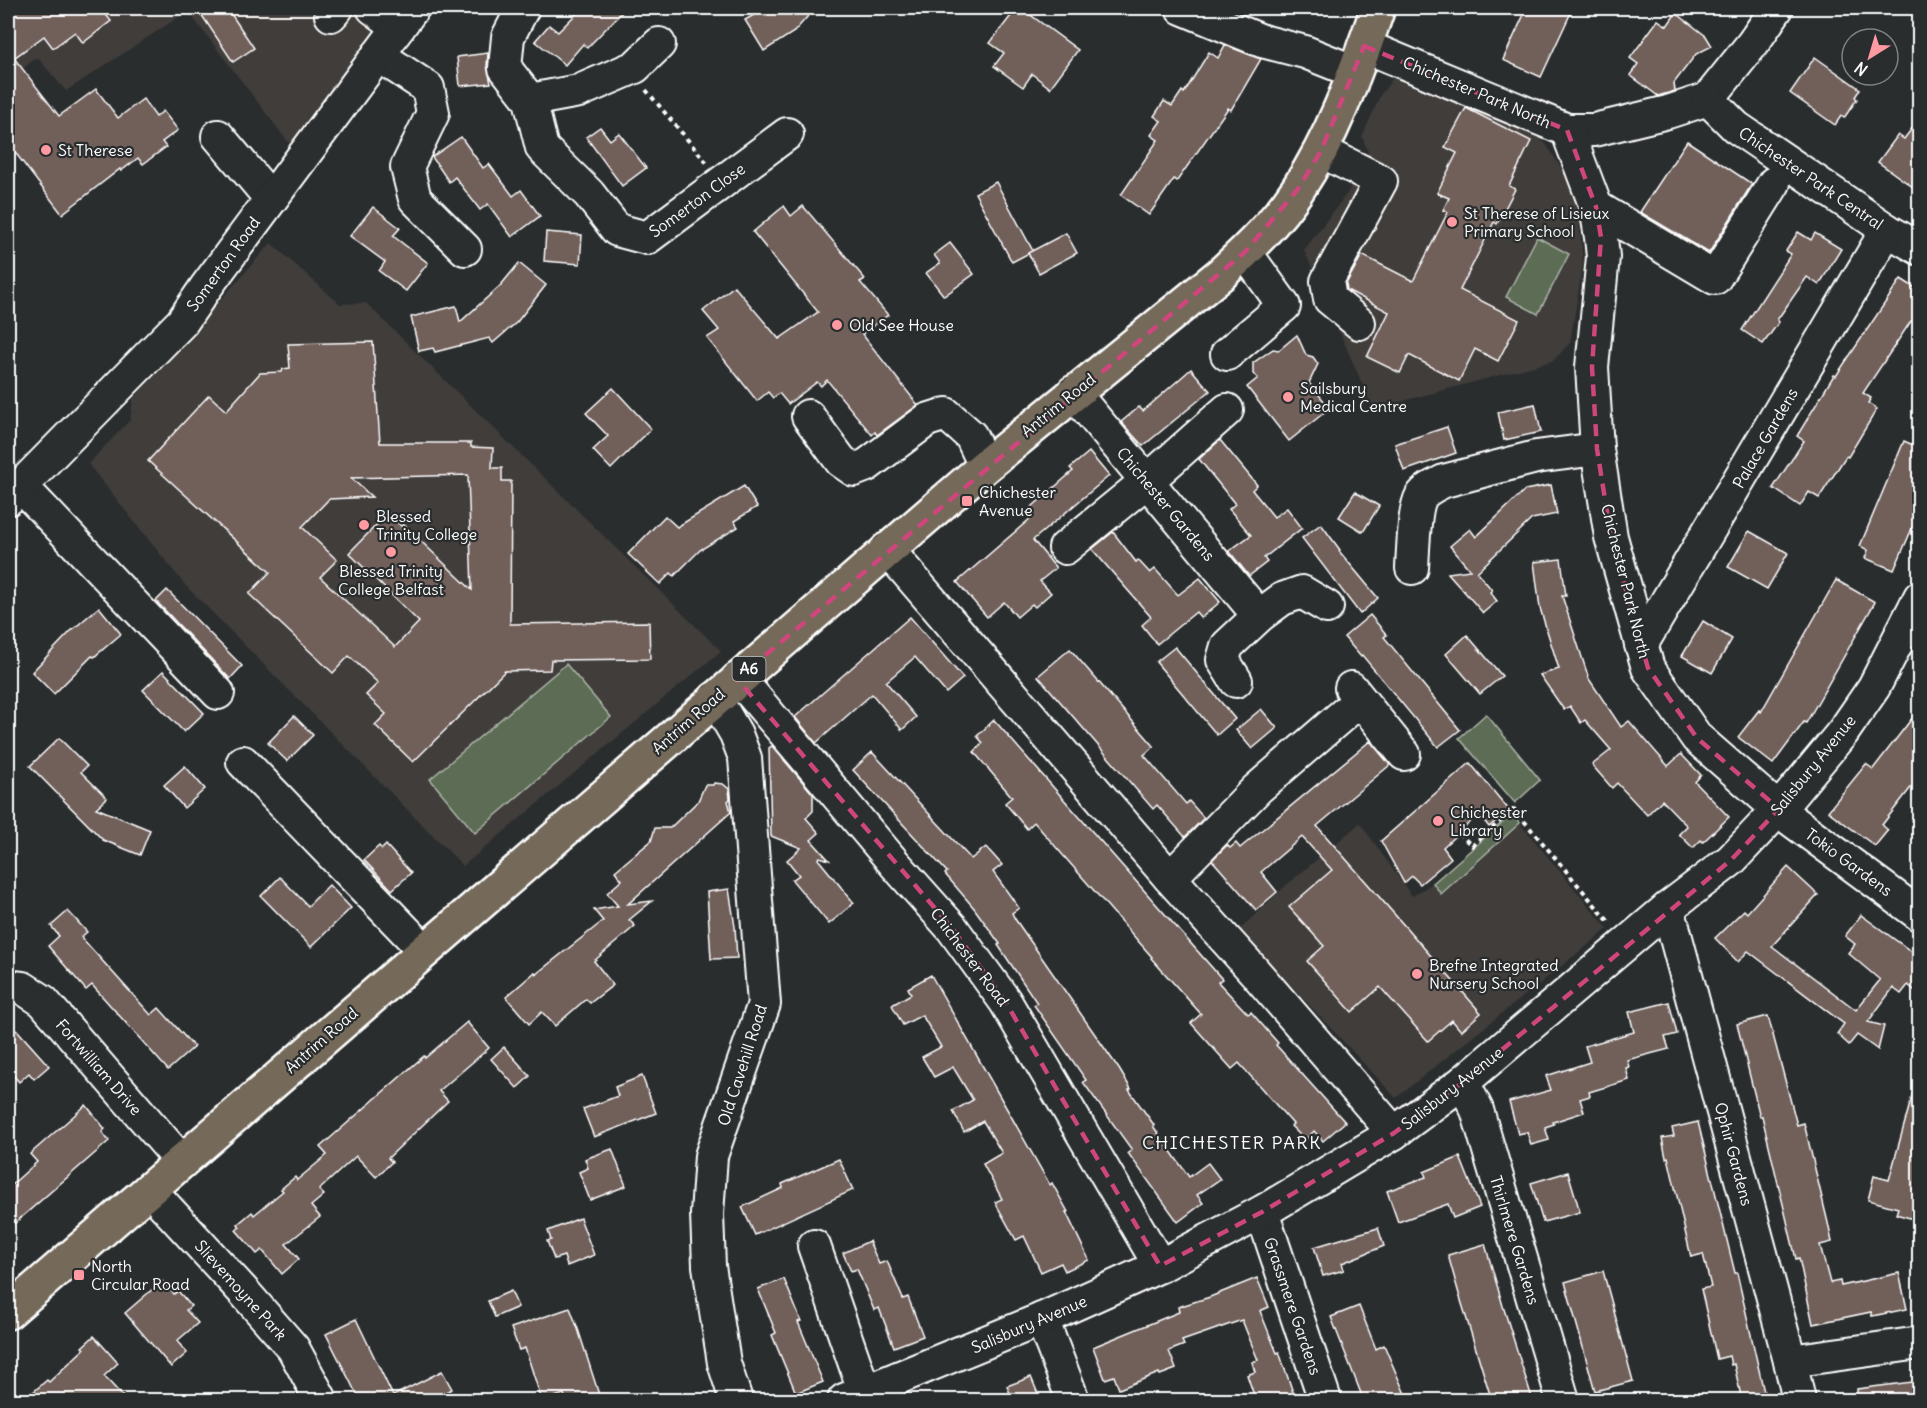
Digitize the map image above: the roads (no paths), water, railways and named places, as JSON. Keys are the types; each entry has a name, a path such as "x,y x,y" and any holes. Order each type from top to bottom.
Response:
{"main road":[{"name":"Antrim Road","path":"8,1312 887,549 1073,392 1245,252 1298,189 1321,152 1360,59 1378,8"}],"street":[{"path":"373,8 406,17"},
{"name":"Somerton Close","path":"523,8 508,37 505,68 530,100 542,148 590,194 617,230 647,238 787,134"},
{"name":"Chichester Park North","path":"1182,8 1262,40 1305,52 1360,59 1567,130 1596,207 1603,257 1592,367 1597,449 1611,537 1648,668 1697,738 1779,809"},
{"path":"1567,130 1594,130 1668,112 1708,99 1753,43 1777,8"},
{"name":"Somerton Road","path":"14,492 182,322 406,17"},
{"path":"530,100 579,91 635,67 659,44"},
{"path":"378,55 428,88 434,113 407,167 415,199 465,249"},
{"name":"Chichester Park Central","path":"1708,99 1736,127 1887,230 1920,249"},
{"path":"218,136 271,199"},
{"path":"1321,152 1381,181 1327,281 1330,299 1359,323"},
{"path":"1596,207 1715,278 1774,183"},
{"name":"Palace Gardens","path":"1641,645 1887,230"},
{"path":"1227,354 1284,306 1245,252"},
{"name":"Chichester Gardens","path":"1073,392 1259,616"},
{"path":"1065,548 1147,482 1227,410"},
{"path":"808,416 841,461 854,470 867,465 927,420 946,414 971,436 985,466"},
{"path":"1412,568 1418,508 1421,497 1431,488 1444,481 1536,457 1597,449"},
{"path":"14,492 218,693"},
{"path":"887,549 1170,878 1394,1132"},
{"path":"1236,681 1223,660 1227,646 1259,616 1282,599 1302,592 1327,607"},
{"name":"Salisbury Avenue","path":"854,1397 1042,1319 1160,1266 1262,1212 1394,1132 1463,1082 1668,908 1731,860 1779,809 1842,732 1874,687 1920,597"},
{"name":"Chichester Road","path":"726,689 752,694 952,928 998,992 1160,1266"},
{"name":"Old Cavehill Road","path":"726,689 736,734 745,758 764,1004 711,1156 707,1214 709,1266 724,1363 736,1401"},
{"path":"1170,878 1257,789 1356,694 1404,754"},
{"path":"243,762 424,950"},
{"name":"Tokio Gardens","path":"1779,809 1920,915"},
{"name":"Ophir Gardens","path":"1668,908 1799,1401"},
{"name":"Fortwilliam Drive","path":"8,986 23,988 43,1001 182,1162"},
{"name":"Thirlmere Gardens","path":"1463,1082 1477,1110 1563,1401"},
{"name":"Slievemoyne Park","path":"149,1189 293,1348 321,1401"},
{"name":"Grassmere Gardens","path":"1262,1212 1325,1401"},
{"path":"814,1246 854,1397"},
{"path":"1042,1319 1073,1401"},
{"path":"1790,1361 1920,1342"}],"place":[{"name":"St Therese","path":"46,150"},
{"name":"St Therese of Lisieux Primary School","path":"1452,222"},
{"name":"Old See House","path":"837,325"},
{"name":"Sailsbury Medical Centre","path":"1288,397"},
{"name":"Chichester Avenue","path":"967,501"},
{"name":"Blessed Trinity College","path":"364,525"},
{"name":"Blessed Trinity College Belfast","path":"391,552"},
{"name":"Chichester Library","path":"1438,821"},
{"name":"Brefne Integrated Nursery School","path":"1417,974"},
{"name":"North Circular Road","path":"79,1275"}],"district":[{"name":"CHICHESTER PARK","path":"1232,1143"}]}
